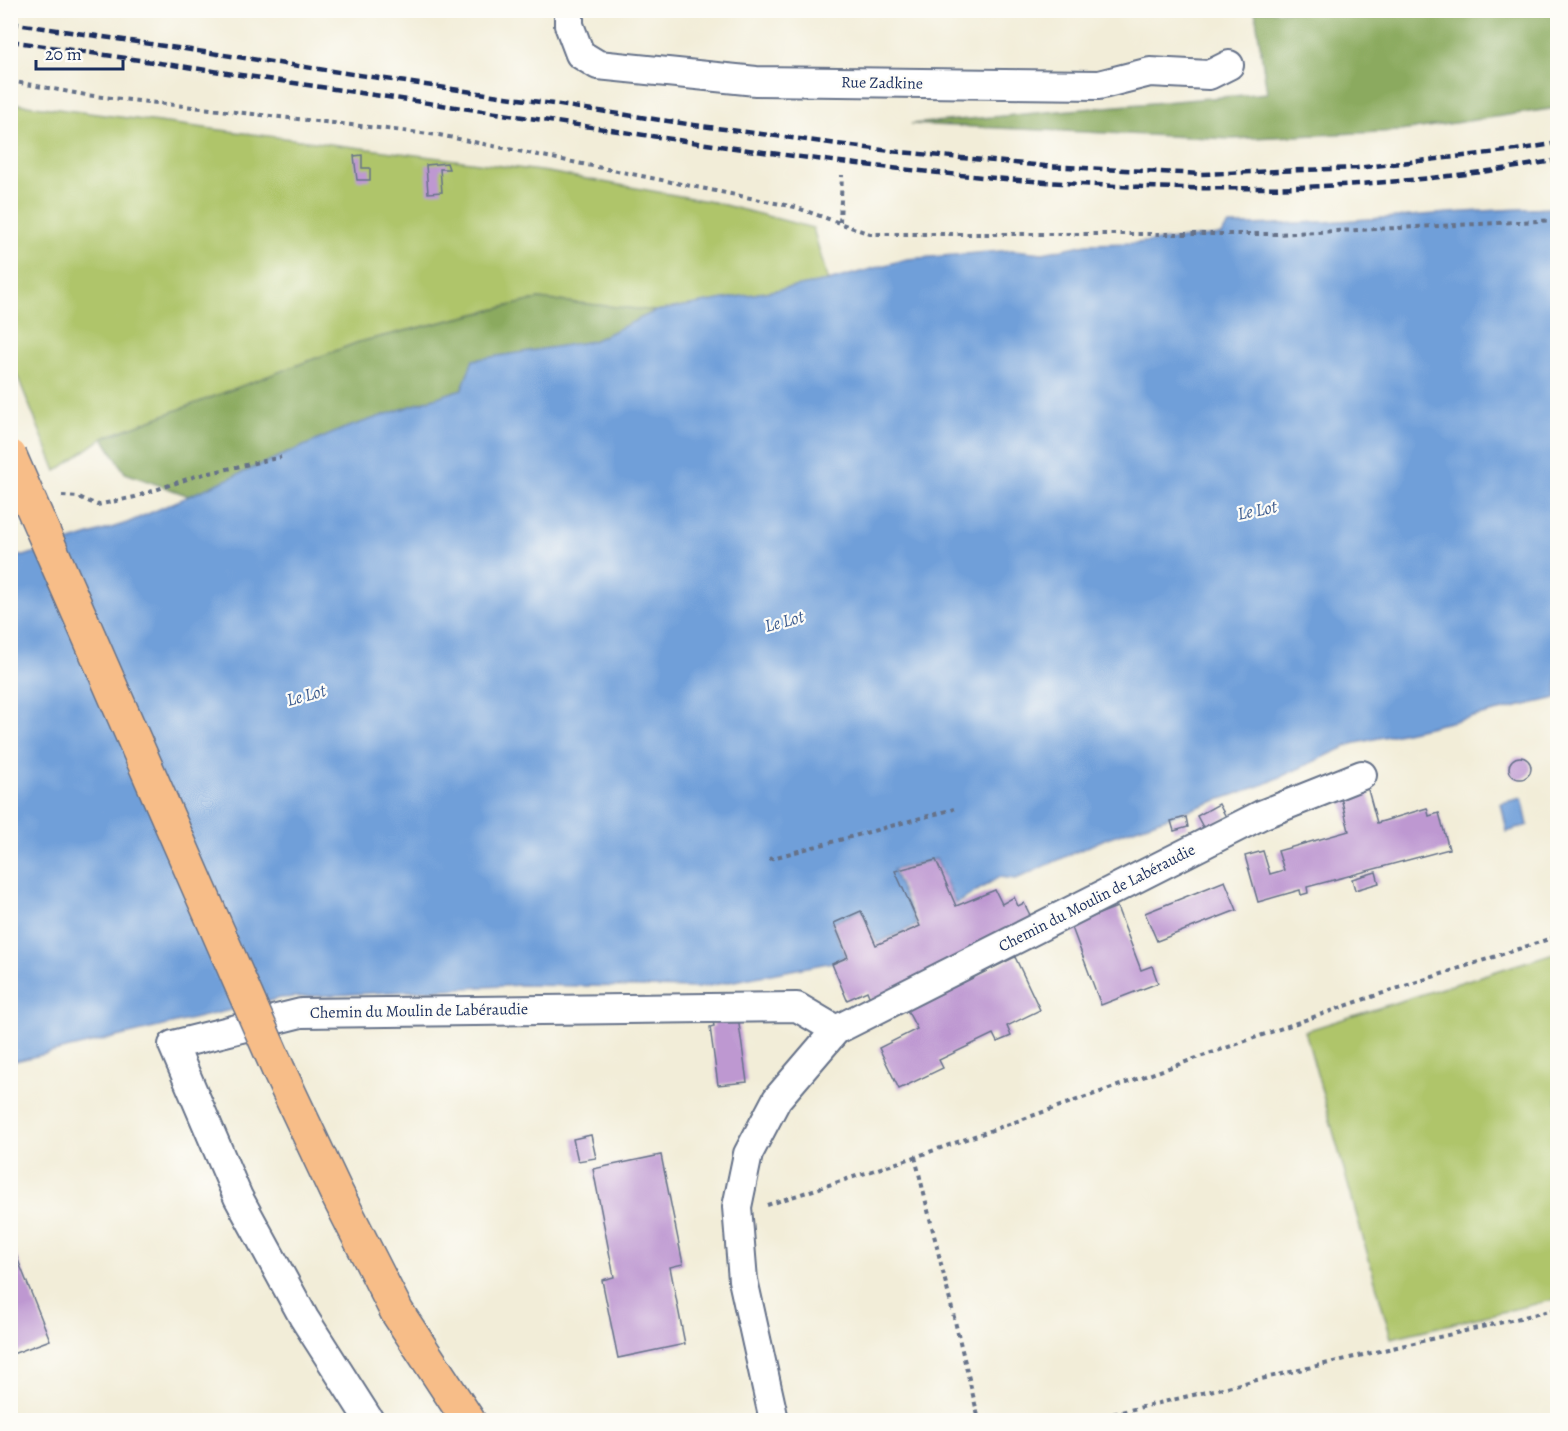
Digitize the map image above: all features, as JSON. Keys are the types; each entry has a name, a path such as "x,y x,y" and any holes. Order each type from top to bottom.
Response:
{"main road":[{"path":"10,456 279,1071 336,1192 397,1312 468,1420"}],"street":[{"name":"Rue Zadkine","path":"569,10 569,25 580,54 598,65 756,81 1099,85 1150,72 1209,75 1229,65"},
{"name":"Chemin du Moulin de Labéraudie","path":"774,1420 743,1280 737,1207 748,1154 777,1099 836,1030 1261,815 1362,775"},
{"name":"Chemin du Moulin de Labéraudie","path":"369,1420 304,1318 238,1197 173,1045 301,1013 394,1010 797,1007 836,1030"}],"path":[{"path":"10,81 86,95 439,135 795,207 870,234 1276,234 1557,220"},
{"path":"840,222 843,175"},
{"path":"97,505 135,496 196,476 281,457"},
{"path":"769,860 954,809"},
{"path":"766,1216 767,1205 915,1157 1365,999 1557,936"},
{"path":"915,1157 979,1420"},
{"path":"1087,1420 1557,1309"}],"green space":[{"path":"1255,11 1557,11 1557,108 1400,131 1232,139 911,124 1267,93"},
{"path":"11,103 548,172 713,202 813,228 828,281 656,311 538,299 359,342 103,438 56,471 11,360"},
{"path":"538,299 656,311 593,341 474,360 462,389 343,429 189,496 125,473 103,438 359,342"},
{"path":"1557,952 1557,1299 1391,1338 1305,1031"}],"water":[{"name":"Le Lot","path":"1557,208 1557,698 1352,744 1265,784 1107,838 1016,879 999,877 956,904 936,859 893,870 917,925 877,943 861,910 832,923 846,956 833,962 698,988 521,985 281,998 11,1062 10,555 24,556 127,523 343,429 462,389 473,360 593,341 656,311 828,281 907,259 1013,250 1043,253 1087,244 1136,243 1221,235 1228,225 1310,223"},
{"path":"1522,798 1528,825 1507,832 1501,803"}],"building":[{"path":"362,155 362,168 370,168 370,180 357,180 354,156"},
{"path":"447,163 449,169 440,169 442,192 428,193 426,165"},
{"path":"1520,757 1528,760 1531,768 1528,776 1520,779 1512,776 1509,768 1512,760"},
{"path":"1367,786 1377,823 1427,808 1429,816 1439,813 1449,849 1307,887 1308,893 1301,895 1300,890 1258,902 1245,856 1263,851 1270,874 1284,870 1278,851 1349,831 1340,793"},
{"path":"1219,804 1226,817 1204,829 1197,816"},
{"path":"1186,817 1188,827 1174,831 1171,821"},
{"path":"936,860 956,906 995,890 1002,904 1014,897 1018,906 1024,903 1034,923 871,1001 867,991 847,1000 832,964 848,957 834,923 861,911 876,945 920,926 895,871"},
{"path":"1376,872 1379,883 1355,890 1352,879"},
{"path":"1225,881 1237,910 1157,941 1145,913"},
{"path":"1117,907 1141,970 1152,966 1158,983 1101,1005 1071,925"},
{"path":"1015,957 1040,1010 1007,1026 1011,1036 997,1042 993,1034 939,1060 943,1068 899,1089 879,1048 917,1029 907,1010"},
{"path":"738,1017 747,1082 718,1085 710,1027 714,1026 713,1021"},
{"path":"591,1135 596,1158 578,1161 573,1139"},
{"path":"661,1155 683,1264 670,1267 685,1344 618,1358 602,1280 614,1277 593,1169"},
{"path":"10,1240 50,1340 10,1355"}],"railway":[{"path":"10,23 694,125 890,151 1045,166 1201,174 1357,168 1558,143"},
{"path":"10,41 705,144 948,174 1070,184 1192,188 1313,186 1436,177 1558,160"}]}
